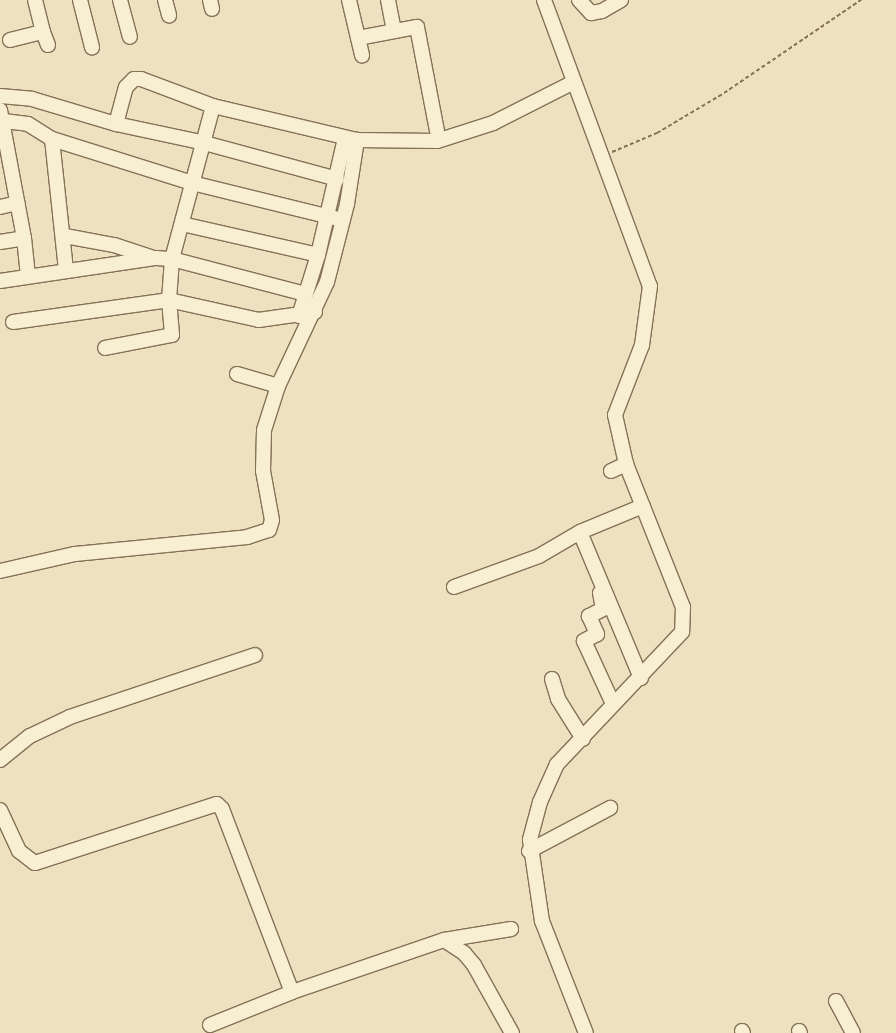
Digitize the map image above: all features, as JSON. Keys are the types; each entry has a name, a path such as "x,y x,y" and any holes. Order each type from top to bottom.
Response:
{"street":[{"path":"10,40 46,38 35,0"},
{"path":"80,0 92,47"},
{"path":"120,0 130,37"},
{"path":"165,0 169,15"},
{"path":"349,0 362,55"},
{"path":"388,0 394,30"},
{"path":"544,0 572,83 603,156 650,286 649,309 642,345 630,382 617,406 616,415 626,464 683,607 682,632 642,678 613,704 557,764 540,802 529,851 542,921 586,1033"},
{"path":"579,0 591,13 602,11 621,0"},
{"path":"358,38 415,26 418,29 438,131"},
{"path":"116,124 126,86 134,79 141,79 213,106 351,139 406,142 437,141 493,123 572,83"},
{"path":"0,96 32,99 116,124 201,142 337,179"},
{"path":"105,348 172,335 169,300 172,259 201,142 213,106"},
{"path":"28,276 24,238 2,115 28,124 52,139 192,183 343,220"},
{"path":"52,139 65,236 66,270"},
{"path":"299,316 318,255 337,179 351,139"},
{"path":"0,571 75,554 247,537 269,530 272,520 263,471 264,430 278,386 315,312 327,282 343,220 351,139"},
{"path":"0,207 18,203"},
{"path":"182,224 318,255"},
{"path":"65,236 114,244 156,258"},
{"path":"0,242 24,238"},
{"path":"0,281 156,258 172,259 305,294"},
{"path":"13,322 169,300 260,320 299,316 315,312"},
{"path":"237,374 278,386"},
{"path":"611,471 626,464"},
{"path":"454,587 539,556 580,532 643,506"},
{"path":"580,532 642,678"},
{"path":"604,585 598,596 604,609 589,616 597,634 584,641 613,704"},
{"path":"0,760 30,736 70,718 255,654"},
{"path":"552,678 558,699 583,738"},
{"path":"0,810 18,851 35,863 217,804 222,809 292,992"},
{"path":"529,851 610,808"},
{"path":"210,1025 292,992 444,940 511,929"},
{"path":"444,940 464,953 474,965 512,1033"},
{"path":"836,1001 853,1033"}],"path":[{"path":"603,156 657,133 724,93 861,0"}]}
